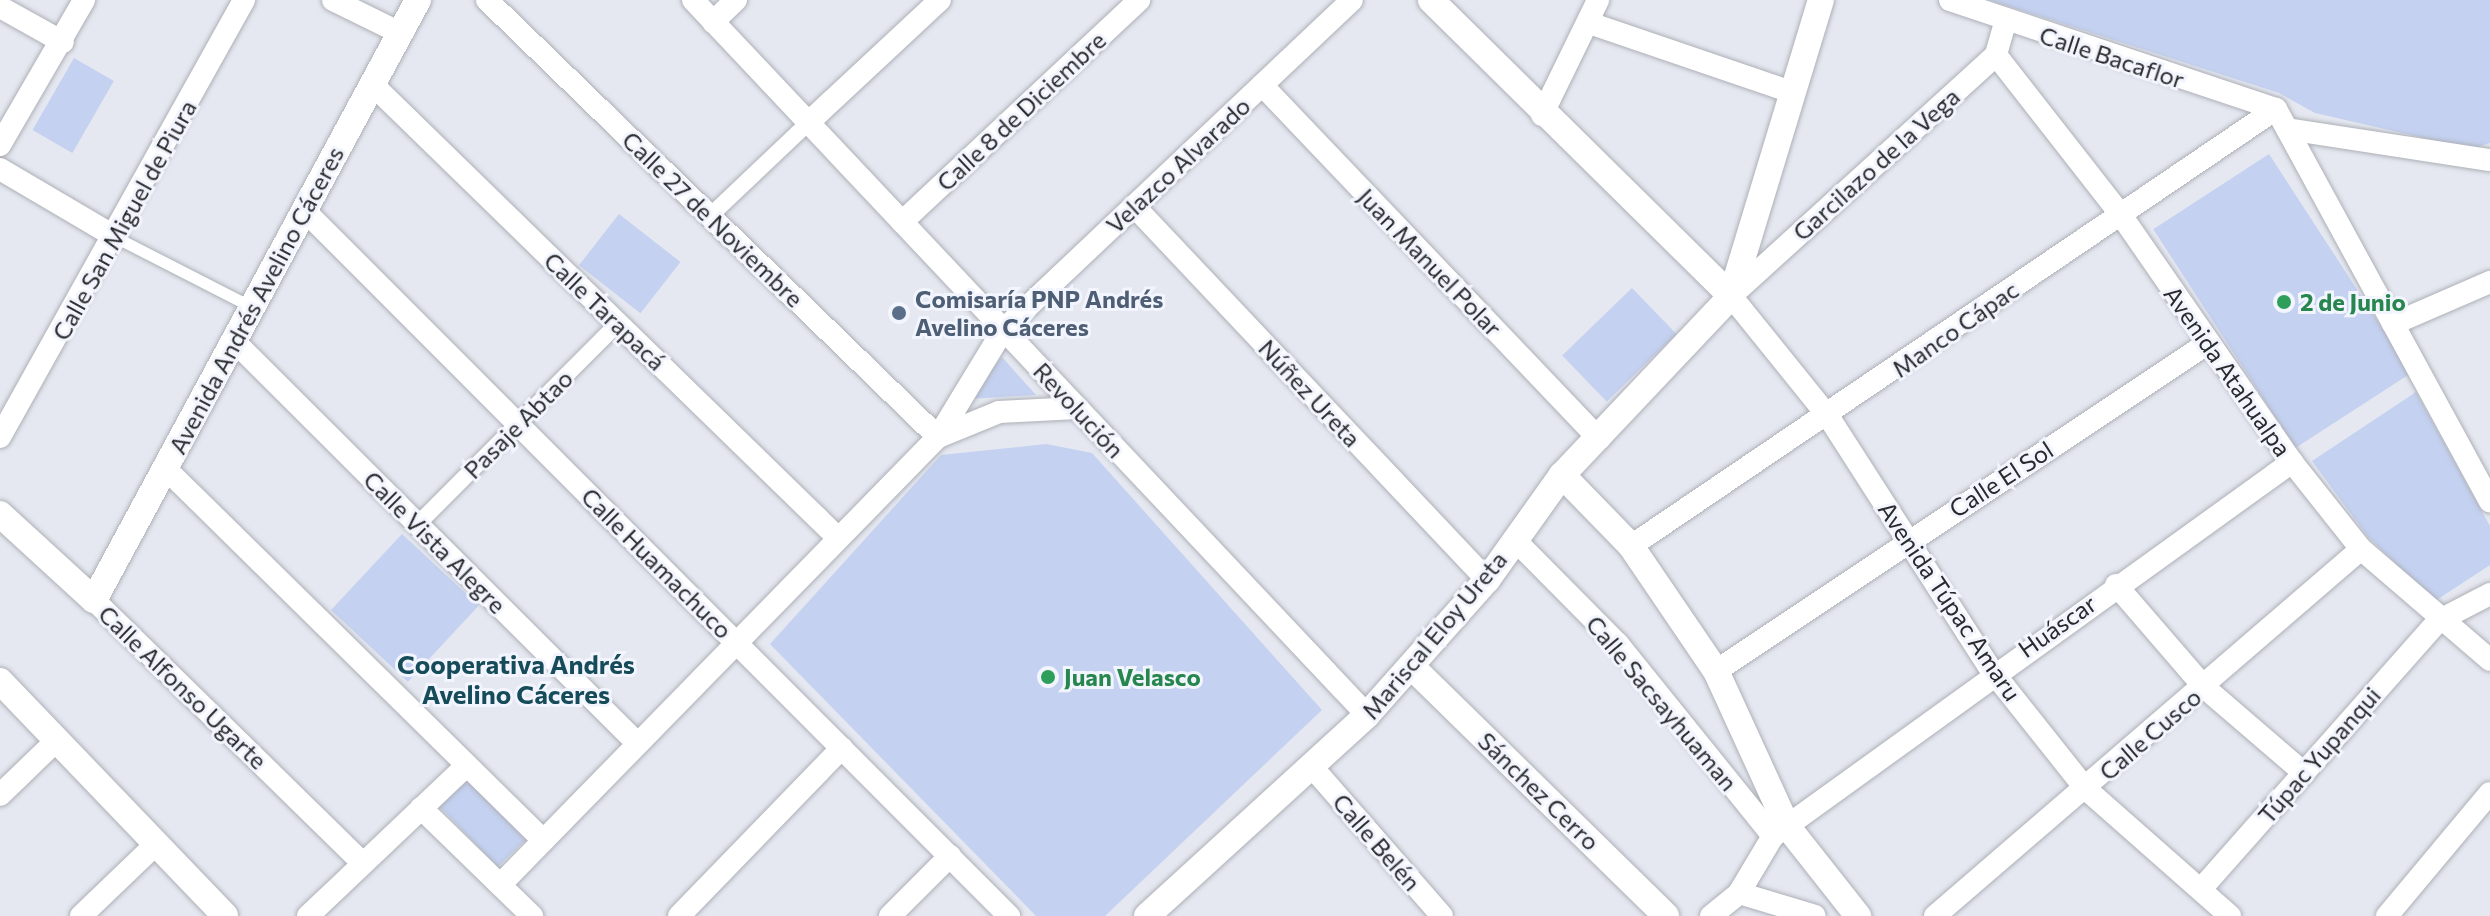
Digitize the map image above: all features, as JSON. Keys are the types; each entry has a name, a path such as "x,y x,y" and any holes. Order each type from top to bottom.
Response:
{"street":[{"path":"0,145 63,42 84,0"},
{"name":"Calle San Miguel de Piura","path":"0,437 117,238 244,0"},
{"path":"333,0 400,33"},
{"name":"Avenida Andrés Avelino Cáceres","path":"94,600 418,0"},
{"name":"Calle 27 de Noviembre","path":"487,0 938,437"},
{"name":"Revolución","path":"693,0 1367,715"},
{"path":"713,22 736,0"},
{"path":"710,216 940,0"},
{"name":"Calle 8 de Diciembre","path":"902,222 1139,0"},
{"name":"Velazco Alvarado","path":"938,437 1003,330 1352,0"},
{"path":"1431,0 1542,115 1731,296 1789,91 1821,0"},
{"path":"1542,115 1598,0"},
{"name":"Calle Bacaflor","path":"1950,0 2005,23 2276,109"},
{"path":"0,7 63,42"},
{"path":"1589,23 1789,91"},
{"path":"1996,55 2005,23"},
{"name":"Avenida Atahualpa","path":"1996,55 2121,215 2292,462 2361,549 2438,621 2490,660"},
{"name":"Garcilazo de la Vega","path":"1731,296 1996,55"},
{"name":"Calle Tarapacá","path":"373,85 838,538"},
{"name":"Juan Manuel Polar","path":"1262,85 1599,439"},
{"path":"2276,109 2490,502"},
{"name":"Manco Cápac","path":"1631,546 1828,416 2276,109"},
{"path":"2287,129 2490,160"},
{"path":"0,169 117,238"},
{"name":"Núñez Ureta","path":"1134,206 1487,580"},
{"name":"Calle Huamachuco","path":"304,210 1009,916"},
{"path":"2393,324 2490,282"},
{"name":"Avenida Túpac Amaru","path":"1731,296 1828,416 1992,671 2086,789 2230,916"},
{"name":"Mariscal Eloy Ureta","path":"1147,916 1313,768 1367,715 1487,580 1562,475 1731,296"},
{"name":"Pasaje Abtao","path":"418,524 618,323"},
{"name":"Calle Vista Alegre","path":"234,341 637,743"},
{"name":"Calle El Sol","path":"1716,671 2208,343"},
{"path":"500,885 938,437 999,412 1077,408"},
{"name":"Huáscar","path":"1780,831 1992,671 2292,462"},
{"path":"165,468 542,839"},
{"path":"1562,475 1631,546 1716,671 1780,831 1830,905 1858,916"},
{"name":"Calle Alfonso Ugarte","path":"0,514 94,600 363,863"},
{"name":"Calle Sacsayhuaman","path":"1514,539 1618,644 1780,831"},
{"name":"Calle Cusco","path":"1935,916 2361,549"},
{"path":"2116,585 2204,687 2304,773"},
{"path":"2438,621 2490,594"},
{"name":"Túpac Yupanqui","path":"2201,889 2438,621"},
{"name":"Sánchez Cerro","path":"1411,666 1666,916"},
{"path":"0,681 225,916"},
{"path":"0,795 57,740"},
{"path":"679,916 842,748"},
{"path":"308,916 467,765"},
{"name":"Calle Belén","path":"1313,768 1442,916"},
{"path":"2387,916 2490,793"},
{"path":"421,808 532,916"},
{"path":"1711,916 1739,893 1780,831"},
{"path":"81,916 156,844"},
{"path":"890,916 950,856"},
{"path":"1739,893 1815,916"}],"lane":[{"path":"117,238 252,307"}],"shaded area":[{"path":"1989,0 2490,0 2490,143 2472,149 2315,113 2279,93"},
{"path":"74,58 114,81 72,153 33,130"},
{"name":"2 de Junio","path":"2269,154 2411,373 2295,448 2153,229"},
{"path":"619,214 680,262 640,313 579,265"},
{"path":"1632,288 1676,334 1607,401 1562,355"},
{"path":"1002,357 1036,395 968,399"},
{"path":"2416,392 2490,526 2490,565 2435,601 2368,537 2312,461"},
{"name":"Juan Velasco","path":"1046,444 1092,453 1322,710 1105,916 1036,916 770,644 941,455"},
{"path":"402,534 479,606 408,682 331,610"},
{"path":"466,778 526,840 498,867 438,805"}],"place":[{"name":"2 de Junio","path":"2284,302"},
{"name":"Comisaría PNP Andrés Avelino Cáceres","path":"899,313"},
{"name":"Juan Velasco","path":"1048,677"}],"district":[{"name":"Cooperativa Andrés Avelino Cáceres","path":"516,679"}]}
